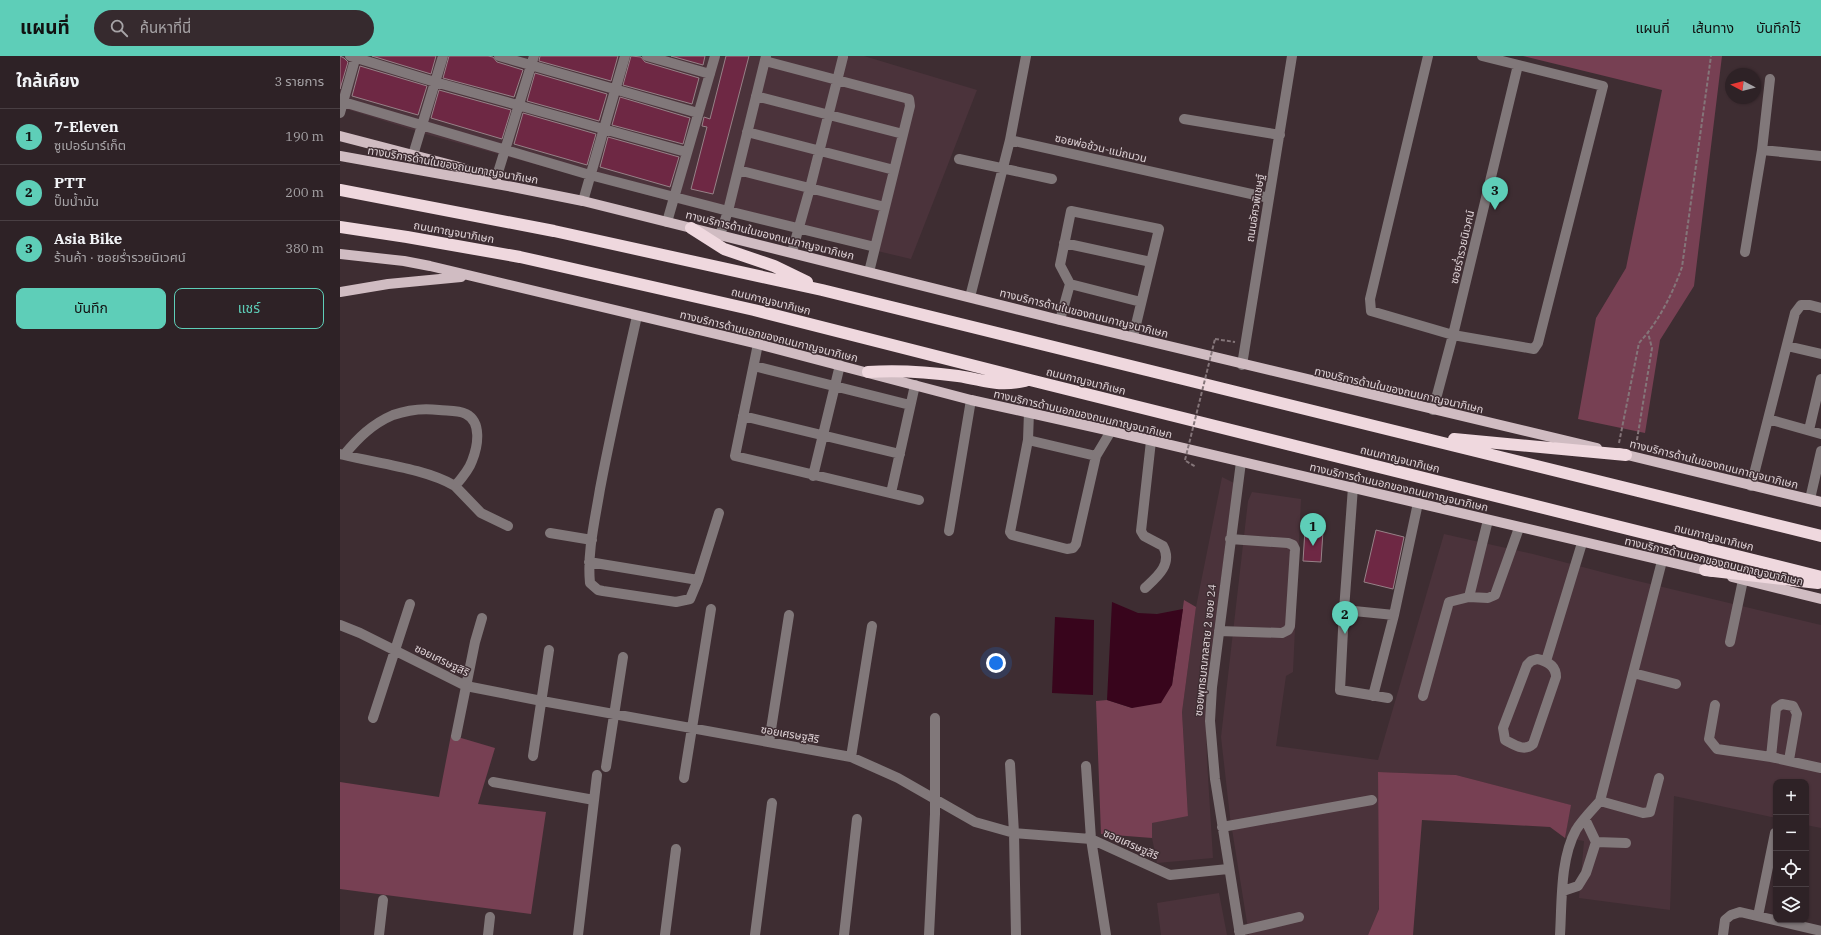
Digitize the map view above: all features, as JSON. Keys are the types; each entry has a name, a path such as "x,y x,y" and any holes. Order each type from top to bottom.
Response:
{"highway":[{"name":"ถนนกาญจนาภิเษก","path":"340,190 554,231 822,290 1821,536"},
{"name":"ถนนกาญจนาภิเษก","path":"340,227 520,257 754,310 1821,577"},
{"path":"691,228 724,249 774,266 822,290"},
{"path":"868,372 923,372 999,384 1030,380"},
{"path":"1413,435 1626,455"},
{"path":"1705,570 1821,584"}],"main road":[{"path":"340,136 459,167 496,179 513,187"},
{"name":"ทางบริการด้านในของถนนกาญจนาภิเษก","path":"340,156 583,201 1242,365 1821,502"},
{"name":"ทางบริการด้านนอกของถนนกาญจนาภิเษก","path":"340,254 404,261 469,276 758,344 970,400 1029,412 1353,487 1519,528 1705,570 1821,599"},
{"path":"340,292 388,284 469,276"}],"street":[{"path":"340,114 354,56 435,82 686,152"},
{"path":"413,155 443,56"},
{"path":"499,56 533,60 616,90 698,113"},
{"path":"583,201 625,56"},
{"path":"647,56 710,74"},
{"path":"667,222 715,56"},
{"path":"970,297 1010,140 1026,56"},
{"name":"ถนนอัศวพิเชษฐ์","path":"1242,365 1292,56"},
{"path":"1428,56 1370,299 1371,311 1454,335 1526,349 1534,349 1538,343 1603,86 1482,56"},
{"path":"792,252 820,150 842,57"},
{"path":"720,235 728,211 765,58 837,80 909,99 910,106 884,206 869,272"},
{"path":"496,179 518,104 533,60"},
{"name":"ซอยร่ำรวยนิเวศน์","path":"1433,410 1454,335 1518,65"},
{"path":"1745,252 1762,150 1770,79"},
{"path":"756,96 903,134"},
{"path":"342,101 590,175 875,247"},
{"path":"1184,118 1280,135"},
{"path":"747,132 894,170"},
{"name":"ซอยพ่อช้วน-แม่ถนวน","path":"1010,140 1269,198"},
{"path":"1762,150 1821,156"},
{"path":"959,159 1052,179"},
{"path":"738,170 884,206"},
{"path":"1060,320 1070,284 1060,265 1071,211 1159,229 1133,337"},
{"path":"1064,244 1151,262"},
{"path":"1070,284 1141,302"},
{"path":"1751,486 1795,313 1801,306 1810,305 1821,308"},
{"path":"636,316 606,460 592,540 589,562 590,583 598,590 603,591 681,602 690,599 698,580 719,513"},
{"path":"758,344 735,456 813,476 919,500"},
{"path":"1787,346 1821,354"},
{"path":"813,476 840,365"},
{"path":"754,366 910,405"},
{"path":"1809,430 1821,379"},
{"path":"891,493 915,385"},
{"path":"949,531 970,400"},
{"path":"342,454 360,436 376,424 394,415 424,410 458,412 466,414 474,420 477,431 472,461 466,473 455,486"},
{"path":"1029,412 1028,440 1010,532 1012,535 1067,550 1073,548 1076,544 1096,456 1111,431"},
{"path":"743,416 824,434 900,454"},
{"path":"1768,419 1821,434"},
{"path":"1028,440 1096,456"},
{"path":"1145,588 1162,574 1166,555 1163,546 1144,536 1141,531 1151,441"},
{"path":"1810,499 1821,451"},
{"path":"342,454 446,480 455,486 481,513 508,526"},
{"name":"ซอยพุทธมณฑลสาย 2 ซอย 24","path":"1239,933 1215,779 1210,721 1219,631 1240,462"},
{"path":"1353,487 1340,690 1388,698"},
{"path":"1373,696 1394,615 1418,503"},
{"path":"1469,598 1488,520"},
{"path":"1423,696 1449,602 1469,598 1488,598 1494,595 1519,528"},
{"path":"550,533 592,540"},
{"path":"1219,631 1282,633 1288,630 1290,626 1295,549 1293,545 1288,543 1230,539"},
{"path":"1546,661 1582,543"},
{"path":"1560,935 1563,891 1569,846 1577,829 1600,801 1662,561"},
{"path":"589,562 698,580"},
{"path":"1730,642 1743,580"},
{"path":"373,718 410,604"},
{"path":"684,778 711,610"},
{"path":"1344,610 1394,615"},
{"path":"769,742 790,615"},
{"path":"456,736 482,618"},
{"name":"ซอยเศรษฐสิริ","path":"340,625 360,633 466,686 851,757 898,778 934,800 975,822 1014,833 1091,839 1170,875 1228,869"},
{"path":"851,757 872,626"},
{"path":"533,756 550,650"},
{"path":"606,767 623,657"},
{"path":"1537,659 1546,661 1554,669 1556,677 1534,744 1529,748 1522,749 1505,740 1504,728 1527,665 1531,661 1537,659"},
{"path":"1633,673 1676,684"},
{"path":"1771,757 1776,708 1782,704 1793,706 1797,714 1789,760"},
{"path":"1715,705 1709,739 1717,749 1789,760 1821,768"},
{"path":"929,935 934,800 935,718"},
{"path":"1010,764 1014,833 1016,935"},
{"path":"1086,766 1091,839 1106,935"},
{"path":"578,935 597,775"},
{"path":"1600,801 1643,813 1650,812 1659,778"},
{"path":"493,782 594,800"},
{"path":"1222,827 1372,800"},
{"path":"755,935 772,803"},
{"path":"844,935 857,819"},
{"path":"1563,891 1578,886 1586,873 1596,842 1585,819"},
{"path":"1596,842 1626,843"},
{"path":"1758,916 1773,843"},
{"path":"665,935 676,849"},
{"path":"379,935 383,900"},
{"path":"1723,935 1725,920 1730,915 1740,912 1821,933"},
{"path":"488,935 490,917"},
{"path":"1239,933 1299,917"}],"path":[{"path":"1626,455 1639,343 1648,333 1669,300 1682,268 1711,56"},
{"path":"1626,455 1652,348 1648,333"},
{"path":"1196,467 1185,460 1215,339 1235,342"}],"shaded area":[{"path":"340,56 864,56 977,90 911,259 684,205 429,135 340,107"},
{"path":"1523,56 1722,56 1694,286 1660,340 1645,433 1578,419 1596,318 1626,268 1662,90"},
{"path":"1222,477 1234,483 1205,698 1213,858 1157,863 1152,838 1151,823 1188,815 1182,712 1196,607"},
{"path":"1252,492 1301,499 1293,672 1286,676 1276,746 1378,760 1444,534 1533,554 1617,576 1821,625 1821,828 1809,826 1809,779 1773,779 1773,817 1674,796 1670,910 1579,898 1584,841 1565,838 1570,805 1456,775 1378,772 1379,909 1368,935 1249,935 1230,817 1221,737 1248,501"},
{"path":"1184,600 1196,607 1182,712 1188,816 1152,823 1152,838 1101,834 1096,701 1107,700 1132,708 1172,685"},
{"path":"1112,602 1138,613 1157,614 1183,609 1172,685 1161,703 1132,708 1107,700"},
{"path":"1055,617 1094,620 1093,695 1052,693"},
{"path":"451,735 495,748 478,804 546,812 531,914 340,889 340,782 439,797"},
{"path":"1378,772 1456,775 1571,805 1565,838 1550,827 1422,820 1413,935 1368,935 1379,909"},
{"path":"1219,893 1227,935 1161,935 1157,903"}],"building":[{"path":"340,56 348,62 340,89"},
{"path":"372,56 436,56 431,74"},
{"path":"449,56 488,56 493,57 497,62 523,70 514,97 443,78"},
{"path":"540,56 618,56 611,81 539,61"},
{"path":"631,56 641,57 645,62 699,78 692,104 623,85"},
{"path":"671,56 705,56 703,65"},
{"path":"726,56 749,56 713,194 691,189 707,127 702,126 704,117 710,119"},
{"path":"360,66 427,86 418,115 352,96"},
{"path":"535,73 607,94 599,121 527,101"},
{"path":"439,90 511,110 502,139 431,118"},
{"path":"620,97 690,118 683,144 612,125"},
{"path":"523,113 596,134 587,165 514,144"},
{"path":"608,137 679,157 670,187 600,167"},
{"path":"1305,530 1323,531 1321,562 1303,561"},
{"path":"1376,530 1404,537 1393,589 1364,582"}],"place":[{"name":"Asia Bike","path":"1495,210"},
{"name":"7-Eleven","path":"1313,546"},
{"name":"PTT","path":"1345,634"}]}
